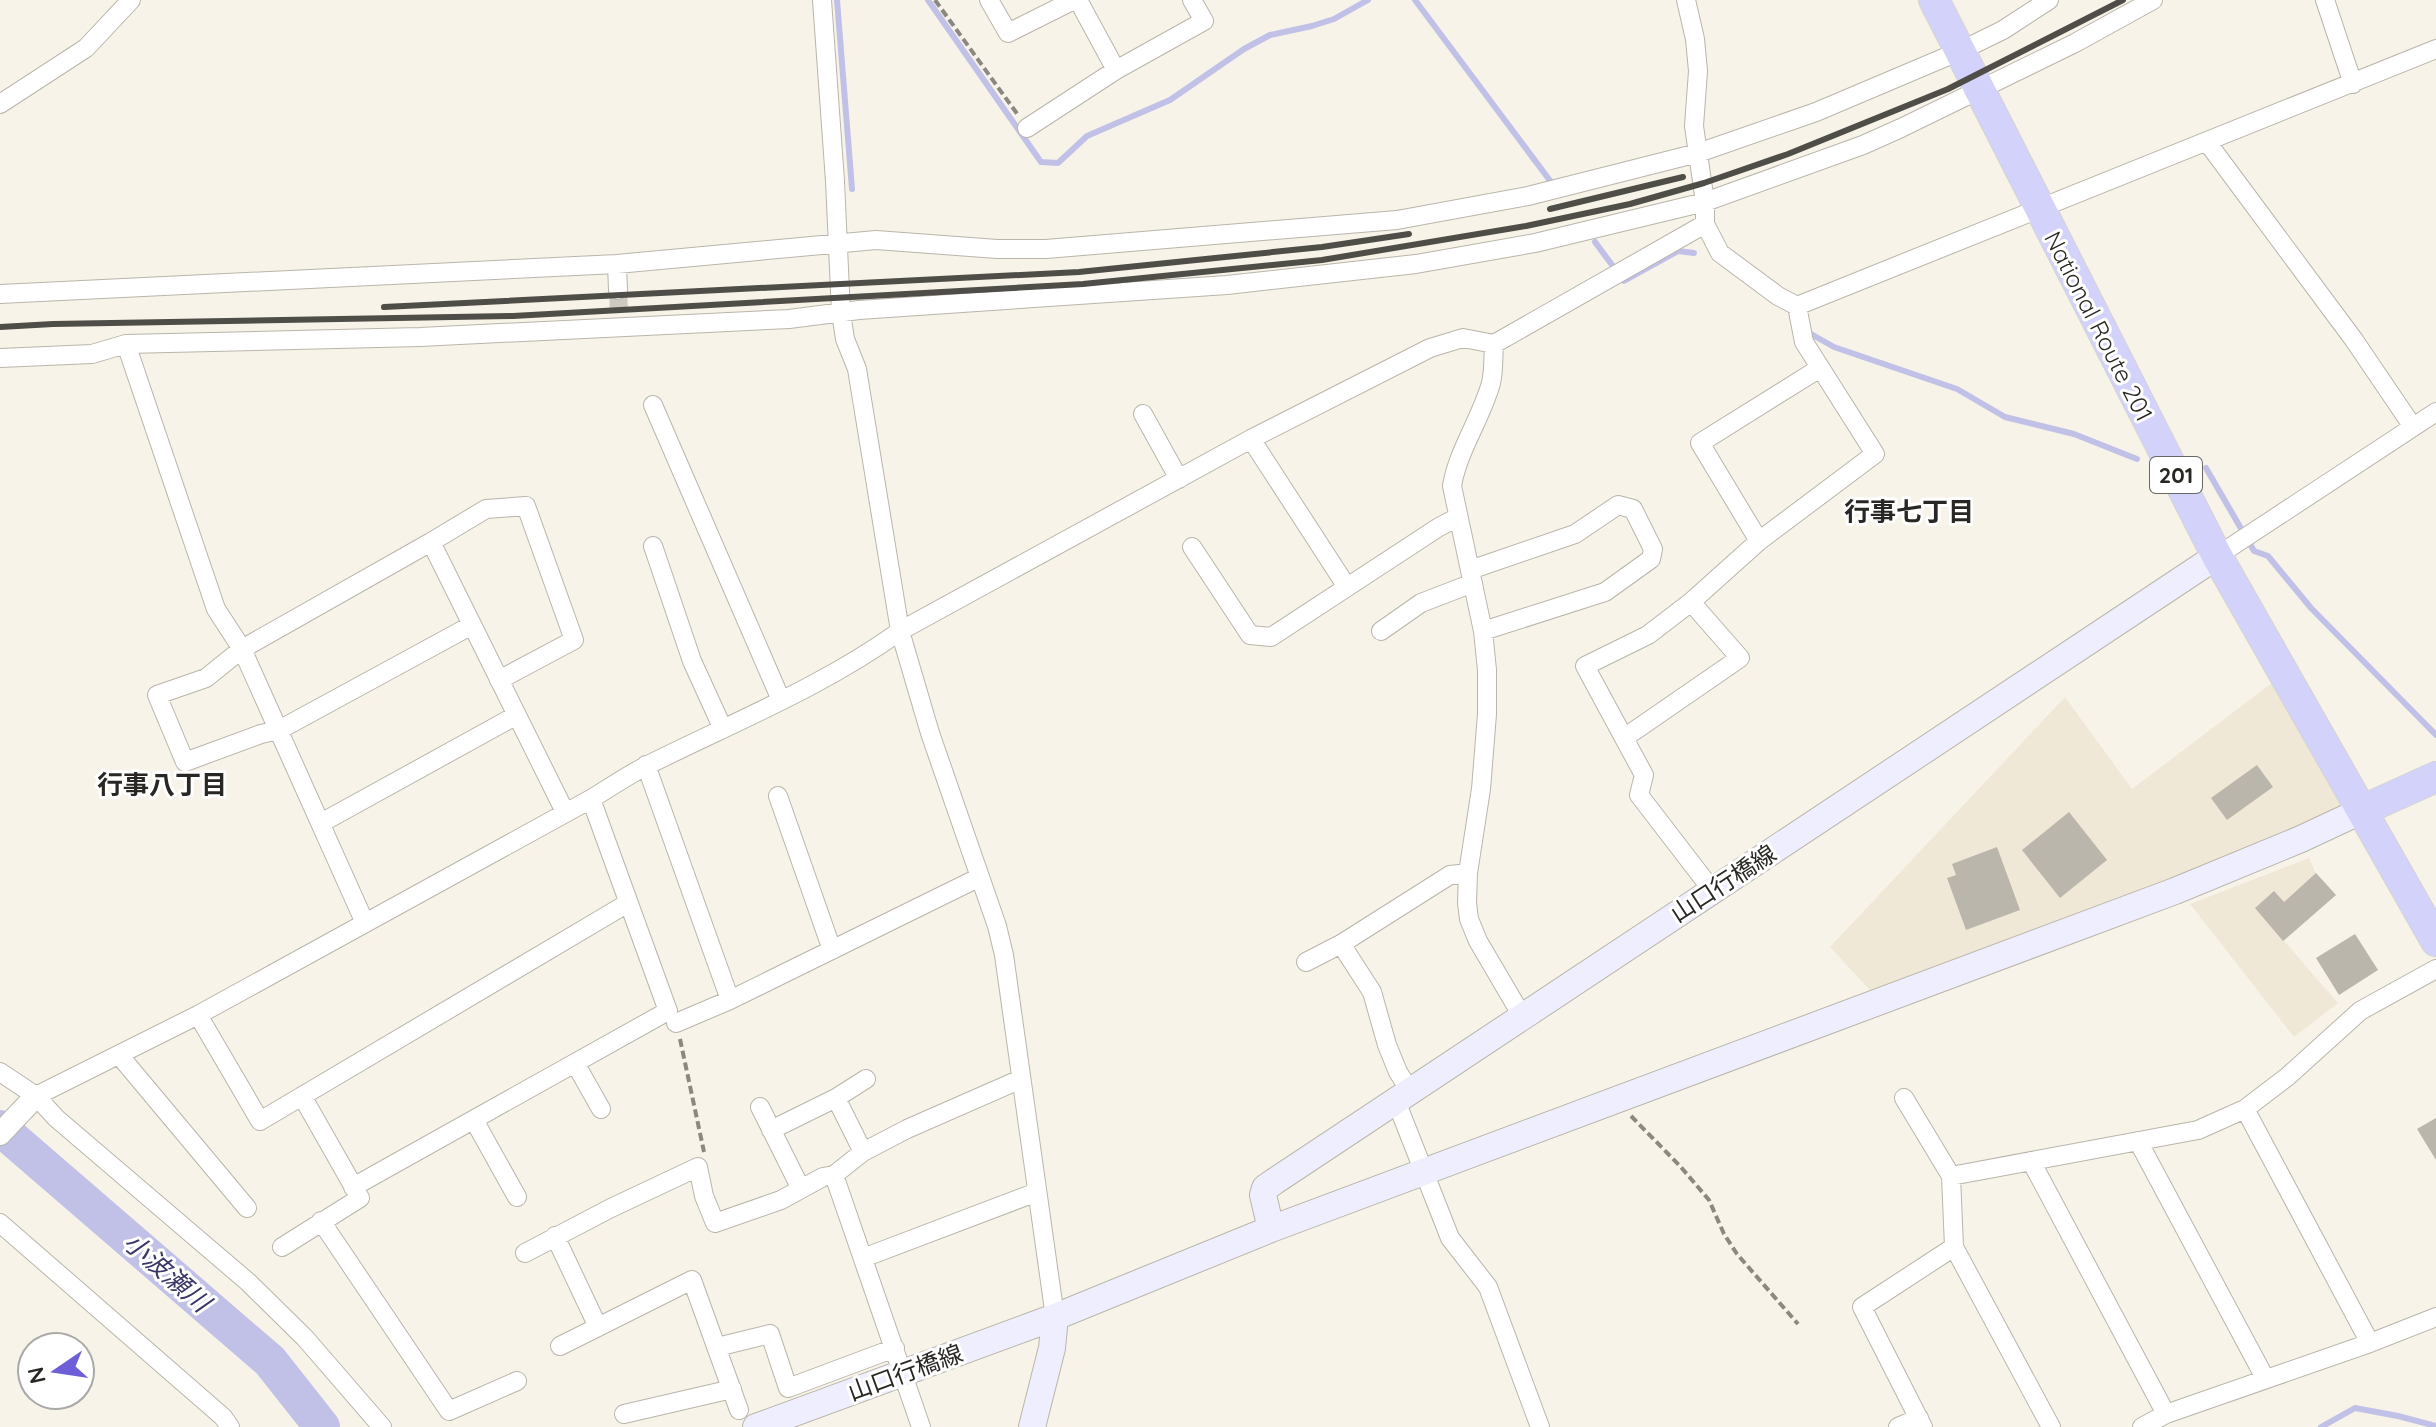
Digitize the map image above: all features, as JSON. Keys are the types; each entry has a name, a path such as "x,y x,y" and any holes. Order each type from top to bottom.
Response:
{"highway":[{"name":"National Route 201","path":"1934,0 2217,556 2436,941"},
{"path":"2363,810 2436,777"}],"main road":[{"name":"山口行橋線","path":"1271,1229 1263,1195 1265,1188 2217,556"},
{"name":"山口行橋線","path":"748,1418 899,1361 1055,1317 1271,1229 2175,891 2363,810"},
{"path":"1032,1427 1052,1348 1055,1317"}],"street":[{"path":"0,104 86,48 131,0"},
{"path":"822,0 845,339 857,369 900,631 930,733 1004,955 1055,1317"},
{"path":"989,0 1008,33 1076,0 1116,70"},
{"path":"1027,128 1116,70 1204,21 1192,0"},
{"path":"1686,0 1697,55 1694,126 1705,202 1705,224 1720,253 1778,296 1797,306"},
{"path":"0,294 617,264 876,240 997,249 1046,249 1397,220 1528,196 1698,153 1816,112 1960,51 2003,30 2049,0"},
{"path":"0,358 92,354 126,344 420,337 620,320 789,319 1227,285 1363,271 1535,243 1705,202 1863,145 2075,43 2153,0"},
{"path":"2325,0 2353,84"},
{"path":"1797,306 2436,49"},
{"path":"2207,142 2354,340 2413,427"},
{"path":"0,1134 33,1098 198,1015 591,799 646,765 874,651 900,631 1251,439 1430,348 1463,338 1494,344 1705,224"},
{"path":"617,264 618,290"},
{"path":"1712,890 1639,795 1644,775 1585,666 1648,635 1691,602 1759,541 1875,454 1804,342 1797,306"},
{"path":"126,344 216,609 242,649 365,923"},
{"path":"1494,344 1491,382 1455,465 1452,486 1483,631 1487,670 1481,789 1468,873 1467,903 1473,931 1522,1016"},
{"path":"1759,541 1700,443 1820,368"},
{"path":"653,405 781,700"},
{"path":"2217,556 2436,412"},
{"path":"1143,414 1179,479"},
{"path":"1251,439 1347,587"},
{"path":"1381,631 1421,603 1471,576 1575,534 1618,505 1633,509 1653,549 1651,559 1605,592 1483,631"},
{"path":"472,625 279,730 185,762 157,695 206,678 242,649 486,509 526,506 574,640 499,680"},
{"path":"1192,547 1250,635 1271,637 1458,517"},
{"path":"431,542 565,812"},
{"path":"653,546 692,661 723,729"},
{"path":"1624,738 1740,658 1691,602"},
{"path":"321,823 517,715"},
{"path":"646,765 730,1000"},
{"path":"778,796 832,950"},
{"path":"353,1187 668,1011 591,799"},
{"path":"1306,962 1341,944 1450,875 1468,873"},
{"path":"676,1023 730,1000 980,877"},
{"path":"198,1015 260,1121 628,903"},
{"path":"1341,944 1372,992 1398,1072 1423,1172 1450,1238 1488,1287 1540,1427"},
{"path":"1951,1176 2198,1130 2245,1109 2287,1077 2360,1011 2436,969"},
{"path":"119,1055 247,1208"},
{"path":"575,1063 601,1109"},
{"path":"0,1072 248,1282 305,1338 382,1427"},
{"path":"771,1130 836,1098 866,1079"},
{"path":"525,1253 698,1167 704,1196 715,1223 781,1200 823,1177 834,1175 863,1152 933,1116 1021,1079"},
{"path":"282,1247 360,1198 302,1096"},
{"path":"836,1098 863,1152"},
{"path":"1904,1098 1951,1176 1954,1247 2051,1427"},
{"path":"760,1107 801,1189"},
{"path":"2245,1109 2370,1343"},
{"path":"474,1120 517,1197"},
{"path":"2138,1141 2265,1378"},
{"path":"2031,1161 2166,1414"},
{"path":"834,1175 899,1361 916,1426"},
{"path":"863,1258 1037,1192"},
{"path":"321,1221 449,1411 517,1381"},
{"path":"0,1223 223,1417 230,1427"},
{"path":"555,1236 598,1327"},
{"path":"1898,1427 1921,1422 1862,1307 1954,1247"},
{"path":"560,1346 692,1280 732,1389 748,1418"},
{"path":"2142,1427 2166,1414 2436,1317"},
{"path":"717,1347 770,1334 788,1388 899,1361"},
{"path":"624,1414 732,1389"}],"path":[{"path":"935,0 1027,128"},
{"path":"676,1023 705,1154"},
{"path":"1629,1115 1709,1200 1737,1254 1798,1324"}],"shaded area":[{"path":"2285,673 2363,810 1879,1000 1830,947 2065,697 2132,789"},
{"path":"2309,858 2316,873 2336,895 2284,941 2338,1003 2294,1037 2190,904"}],"building":[{"path":"2257,765 2273,787 2227,820 2211,798"},
{"path":"2069,812 2107,860 2060,898 2022,850"},
{"path":"1997,847 2020,910 1966,930 1947,878 1956,875 1952,864"},
{"path":"2316,873 2336,895 2283,941 2255,908 2274,891 2284,902"},
{"path":"2355,934 2378,970 2339,995 2316,958"},
{"path":"2436,1118 2436,1160 2417,1129"}],"waterway":[{"path":"837,0 852,189"},
{"path":"928,0 1041,162 1058,163 1087,136 1170,100 1244,49 1270,35 1334,19 1368,0"},
{"path":"1415,0 1551,182"},
{"path":"1595,242 1624,281 1678,251 1694,253"},
{"path":"1811,334 1834,347 1957,389 2005,417 2074,434 2137,459"},
{"path":"2206,468 2254,551 2268,556 2311,608 2436,735"},
{"name":"小波瀬川","path":"0,1128 270,1361 322,1427"},
{"path":"2321,1427 2355,1408 2436,1426"}],"tunnel":[{"path":"618,290 619,313"}],"railway":[{"path":"0,327 513,316 1083,284 1322,260 1526,226 1630,204 1704,183 1788,154 1948,89 2123,0"},
{"path":"1550,209 1683,177"},
{"path":"384,307 1079,272 1322,247 1409,234"}],"district":[{"name":"行事七丁目","path":"1909,511"},
{"name":"行事八丁目","path":"162,784"}]}
